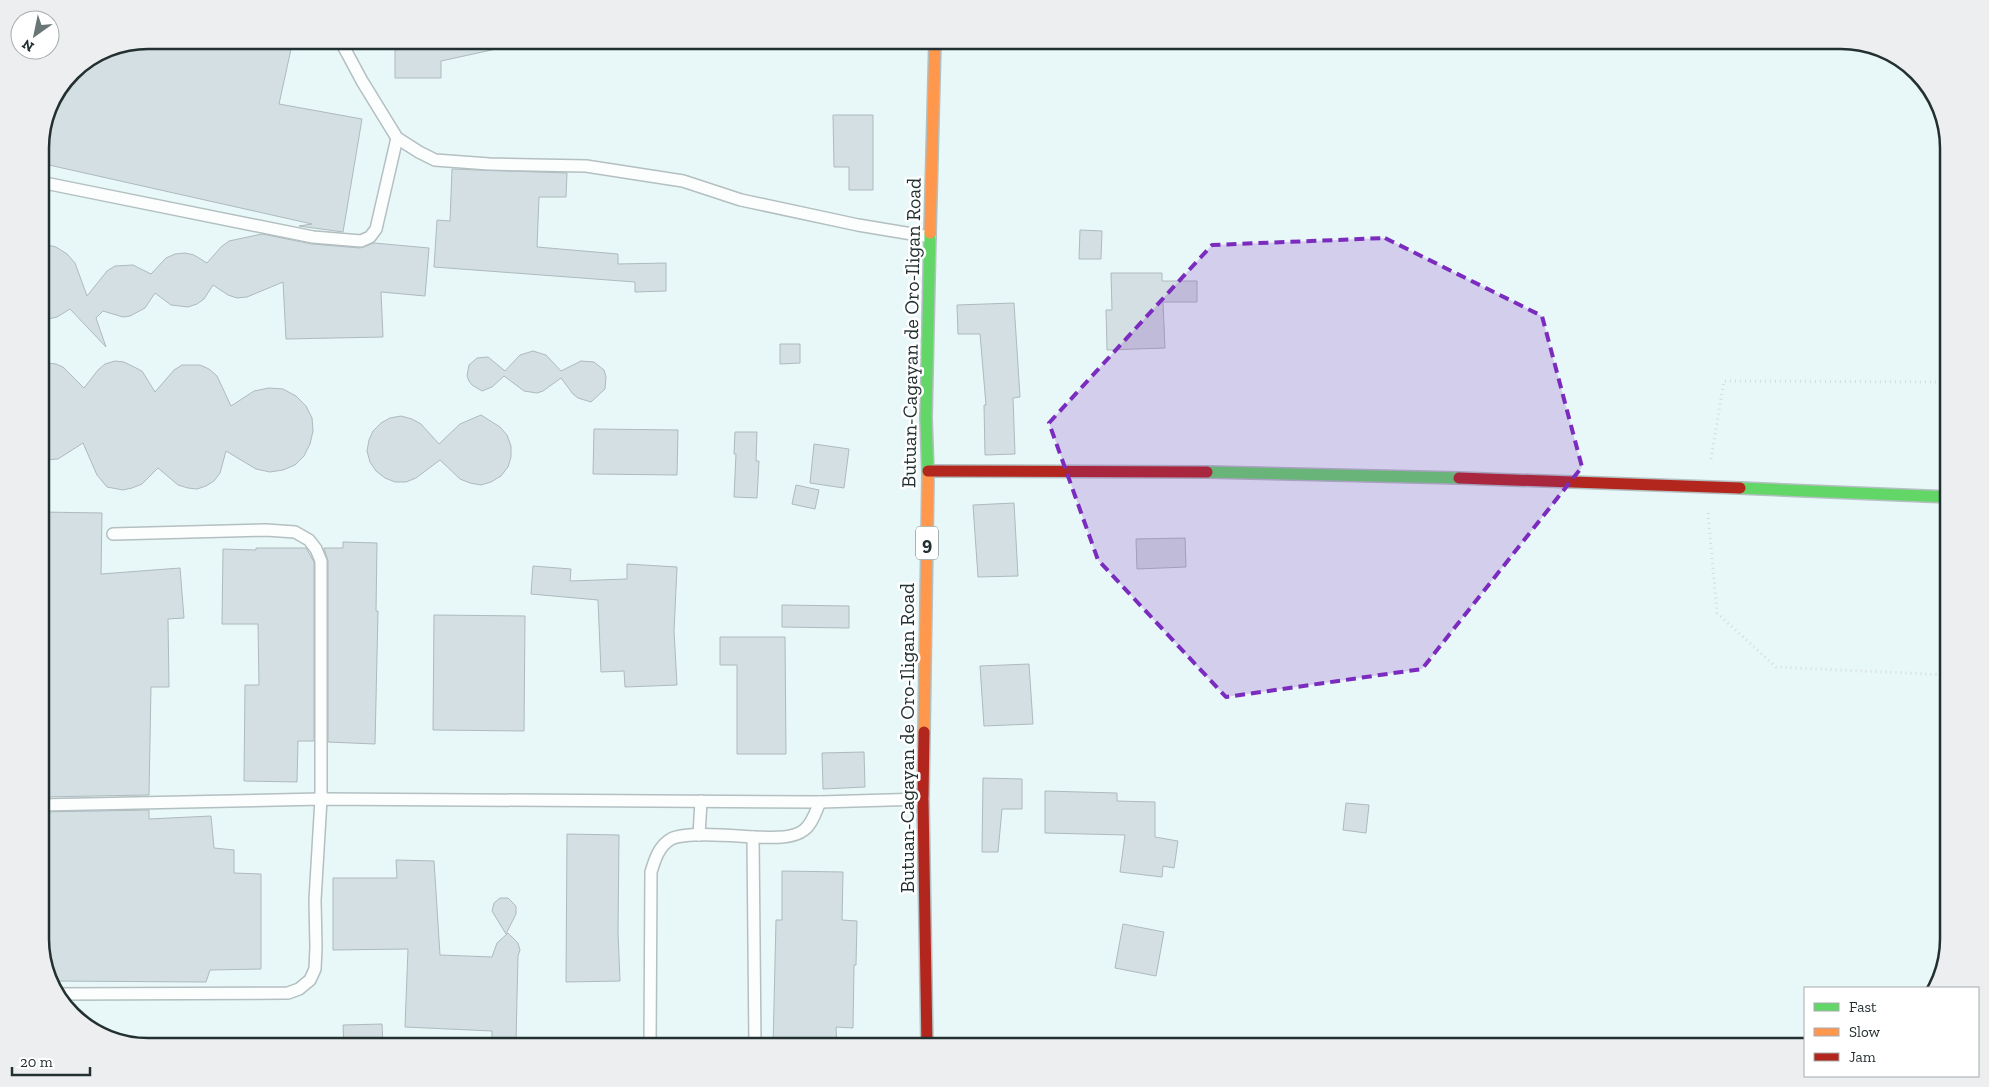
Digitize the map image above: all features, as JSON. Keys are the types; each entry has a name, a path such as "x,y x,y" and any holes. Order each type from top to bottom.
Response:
{"main road":[{"name":"Butuan-Cagayan de Oro-Iligan Road","path":"927,1038 923,799 928,471 926,418 935,49"},
{"path":"928,471 1362,474 1940,497"}],"lane":[{"path":"345,49 397,138 435,160 489,164 586,166 683,181 749,202 858,225 930,237"},
{"path":"49,184 313,237 361,241 370,237 376,229 397,138"},
{"path":"65,994 288,993 299,989 310,980 315,969 315,900 321,799 321,562 316,549 309,540 295,532 113,534"},
{"path":"49,805 321,799 820,802 923,799"},
{"path":"699,835 701,801"},
{"path":"650,1038 652,872 656,857 662,847 672,838 699,835 789,836 804,830 811,821 820,802"},
{"path":"753,837 755,1038"}],"path":[{"path":"1940,382 1724,381 1706,486 1717,613 1776,667 1940,675"}],"highlighted area":[{"path":"1385,238 1542,316 1582,467 1422,669 1226,697 1098,560 1049,423 1212,245"}],"building":[{"path":"141,49 291,49 279,104 362,119 343,232 299,226 312,224 49,165 49,141 56,110 73,82 93,65 116,54"},
{"path":"395,49 496,49 441,61 441,78 395,78"},
{"path":"833,115 873,115 873,190 849,190 849,167 834,167"},
{"path":"452,169 567,173 566,197 539,197 537,247 618,254 618,264 666,263 666,291 635,292 635,282 434,267 437,220 450,221"},
{"path":"1080,230 1102,231 1101,259 1079,259"},
{"path":"262,234 312,244 360,248 374,243 429,248 425,296 381,292 383,337 286,339 283,282 247,297 237,298 228,295 213,285 204,299 188,307 171,305 155,293 145,308 130,316 123,317 103,311 96,318 106,347 70,309 57,317 49,319 49,245 67,254 75,263 87,296 107,271 115,266 133,265 151,274 166,258 175,254 185,253 194,255 207,263 229,241"},
{"path":"1111,273 1162,273 1162,281 1197,281 1197,302 1163,302 1165,348 1107,350 1106,310 1112,310"},
{"path":"1014,303 1020,397 1013,398 1015,454 985,455 984,405 986,405 980,334 958,334 957,305"},
{"path":"780,344 800,344 800,363 780,364"},
{"path":"533,351 546,355 561,371 581,361 594,362 604,370 606,377 605,389 591,402 578,398 573,394 561,378 537,393 524,391 504,376 492,387 482,391 469,381 467,376 469,365 477,358 488,357 505,371 520,355"},
{"path":"115,361 124,362 142,371 155,392 174,370 182,365 200,365 209,369 217,376 231,406 254,391 269,388 283,389 296,396 306,406 312,418 313,431 310,444 304,456 295,465 283,470 270,472 256,469 226,451 220,473 214,481 197,489 178,485 158,468 142,484 132,488 123,490 107,487 97,475 83,443 58,459 49,460 49,363 63,367 84,388 105,364"},
{"path":"481,415 500,427 507,435 511,446 511,457 508,467 501,476 491,482 481,485 460,479 440,460 416,478 406,482 395,482 385,478 376,471 370,462 367,451 373,431 390,418 401,416 412,419 421,424 439,444 460,424"},
{"path":"594,429 678,430 677,475 593,474"},
{"path":"735,432 757,432 756,461 759,461 757,498 734,497"},
{"path":"814,444 849,449 844,488 810,483"},
{"path":"796,485 819,490 815,509 792,504"},
{"path":"1014,503 1018,576 978,577 973,505"},
{"path":"49,512 102,513 101,574 180,568 184,618 168,619 169,687 151,687 149,795 49,797"},
{"path":"1185,538 1186,567 1137,569 1136,539"},
{"path":"343,542 377,543 376,611 378,611 375,744 328,742 328,561 324,548 343,548"},
{"path":"256,548 306,548 314,562 314,741 298,741 297,782 244,781 245,685 259,685 258,624 222,624 223,549 256,550"},
{"path":"627,564 677,567 674,631 677,685 625,687 624,671 601,672 598,600 531,594 533,566 571,569 570,581 627,579"},
{"path":"782,605 849,606 849,628 782,627"},
{"path":"434,615 525,616 524,731 433,730"},
{"path":"720,637 785,637 786,754 737,754 737,665 720,665"},
{"path":"1029,664 1033,724 984,726 980,666"},
{"path":"864,752 865,787 823,789 822,753"},
{"path":"983,778 1022,779 1022,809 1002,809 998,852 982,852"},
{"path":"1045,791 1117,793 1117,801 1155,802 1155,837 1178,841 1174,868 1163,866 1162,877 1120,872 1125,835 1045,833"},
{"path":"1346,803 1369,805 1366,833 1343,830"},
{"path":"149,810 149,819 211,816 214,848 234,850 234,873 261,874 261,969 210,970 206,982 58,981 54,971 49,946 49,812"},
{"path":"567,834 619,835 618,932 620,981 566,982"},
{"path":"396,860 434,861 440,955 492,957 497,943 508,933 518,943 520,950 518,956 516,1038 492,1038 492,1031 405,1027 408,949 333,950 333,878 397,878"},
{"path":"782,871 843,872 842,920 857,921 856,965 854,965 853,1028 836,1027 837,1038 773,1038 776,920 782,920"},
{"path":"500,898 508,898 516,906 516,914 506,934 492,911 494,903"},
{"path":"1123,924 1164,932 1156,976 1115,968"},
{"path":"382,1024 383,1038 344,1038 343,1025"}],"traffic: fast":[{"path":"928,474 926,418 930,233"},
{"path":"1207,472 1459,478"},
{"path":"1740,488 1940,497"}],"traffic: slow":[{"path":"930,233 935,49"},
{"path":"924,732 928,474"}],"traffic: jam":[{"path":"928,471 1207,472"},
{"path":"1459,478 1740,488"},
{"path":"924,732 923,799 927,1038"}]}
